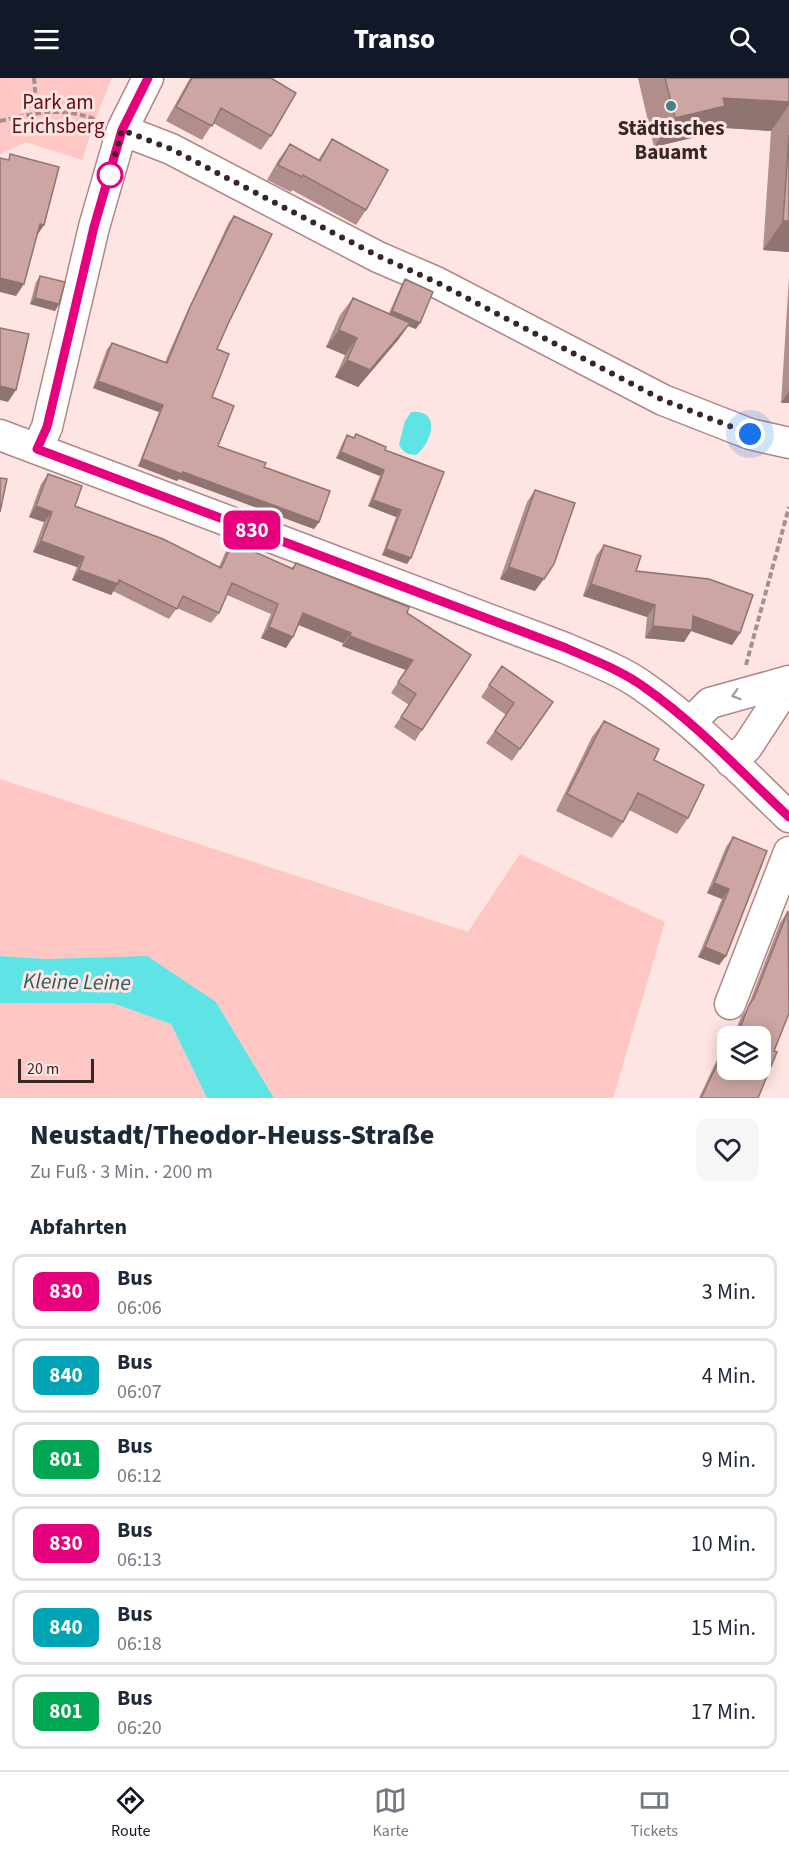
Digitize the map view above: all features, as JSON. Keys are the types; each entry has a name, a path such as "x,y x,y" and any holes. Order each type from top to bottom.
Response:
{"street":[{"path":"37,449 47,427 94,227 122,130 148,78"},
{"path":"122,130 171,149 378,256 436,282 663,400 750,434 789,443"},
{"path":"0,435 566,648 606,666 643,686 690,723 789,817"},
{"path":"690,723 710,704 789,682"},
{"path":"731,762 747,747 789,682"},
{"path":"730,1004 789,852"}],"path":[{"path":"34,78 37,113"},
{"path":"0,121 37,113 63,111 122,130"},
{"path":"745,693 745,667 789,507"}],"green space":[{"name":"Park am Erichsberg","path":"0,78 112,78 82,160 26,142 0,154"},
{"path":"0,779 468,932 520,854 665,922 613,1098 274,1098 216,1002 46,959 0,956"},
{"path":"0,1003 112,1003 171,1024 207,1098 0,1098"}],"water":[{"path":"411,412 421,412 427,416 431,428 426,443 416,455 406,452 399,444 405,421"},
{"name":"Kleine Leine","path":"0,956 46,959 147,956 216,1002 274,1098 207,1098 171,1024 112,1003 0,1003"}],"building":[{"path":"192,78 271,78 296,93 271,136 221,108 212,126 176,107"},
{"path":"665,78 789,78 789,102 723,98 725,106 675,118"},
{"path":"789,135 789,221 783,221"},
{"path":"332,139 388,170 366,210 303,175 302,177 278,165 290,144 320,161"},
{"path":"10,154 59,167 44,225 40,224 24,284 0,278 0,158 9,160"},
{"path":"234,216 272,234 217,349 229,354 212,397 234,406 218,446 266,463 264,467 330,491 319,522 142,459 163,405 98,381 112,343 167,363 190,307"},
{"path":"40,276 65,282 59,304 35,298"},
{"path":"405,279 433,292 420,323 392,311"},
{"path":"353,298 410,323 370,370 347,360 357,338 339,330"},
{"path":"0,328 29,334 16,390 0,386"},
{"path":"356,434 386,447 385,450 444,472 411,558 386,549 401,510 373,500 384,470 341,452 347,435 354,438"},
{"path":"48,474 82,486 75,506 163,539 221,568 233,542 293,569 296,563 409,607 407,613 471,655 422,730 401,717 416,694 398,682 413,660 350,636 351,633 303,613 293,637 269,627 278,604 232,583 219,613 183,596 177,609 119,580 118,584 79,570 84,557 41,541 52,512 36,506"},
{"path":"0,478 7,479 0,512"},
{"path":"535,490 575,503 554,564 544,579 509,567"},
{"path":"604,545 641,556 636,571 709,579 753,595 740,633 693,616 692,630 653,626 655,605 591,584"},
{"path":"502,666 553,702 520,749 495,731 514,703 489,685"},
{"path":"604,721 659,749 654,760 704,785 688,818 638,793 623,822 567,794"},
{"path":"733,837 767,851 726,956 705,947 729,889 714,883"},
{"path":"788,911 789,1013 774,1051 777,1052 771,1067 771,1026 741,1026"},
{"path":"717,1065 717,1080 765,1080 758,1098 701,1098"}],"bus line":[{"name":"830","path":"148,78 122,130 94,227 47,427 37,449 566,648 606,666 643,686 690,723 789,817"}],"place":[{"name":"Städtisches Bauamt","path":"671,106"}],"route":[{"path":"110,175 108,180 122,130 171,149 378,256 436,282 663,400 750,434"}]}
